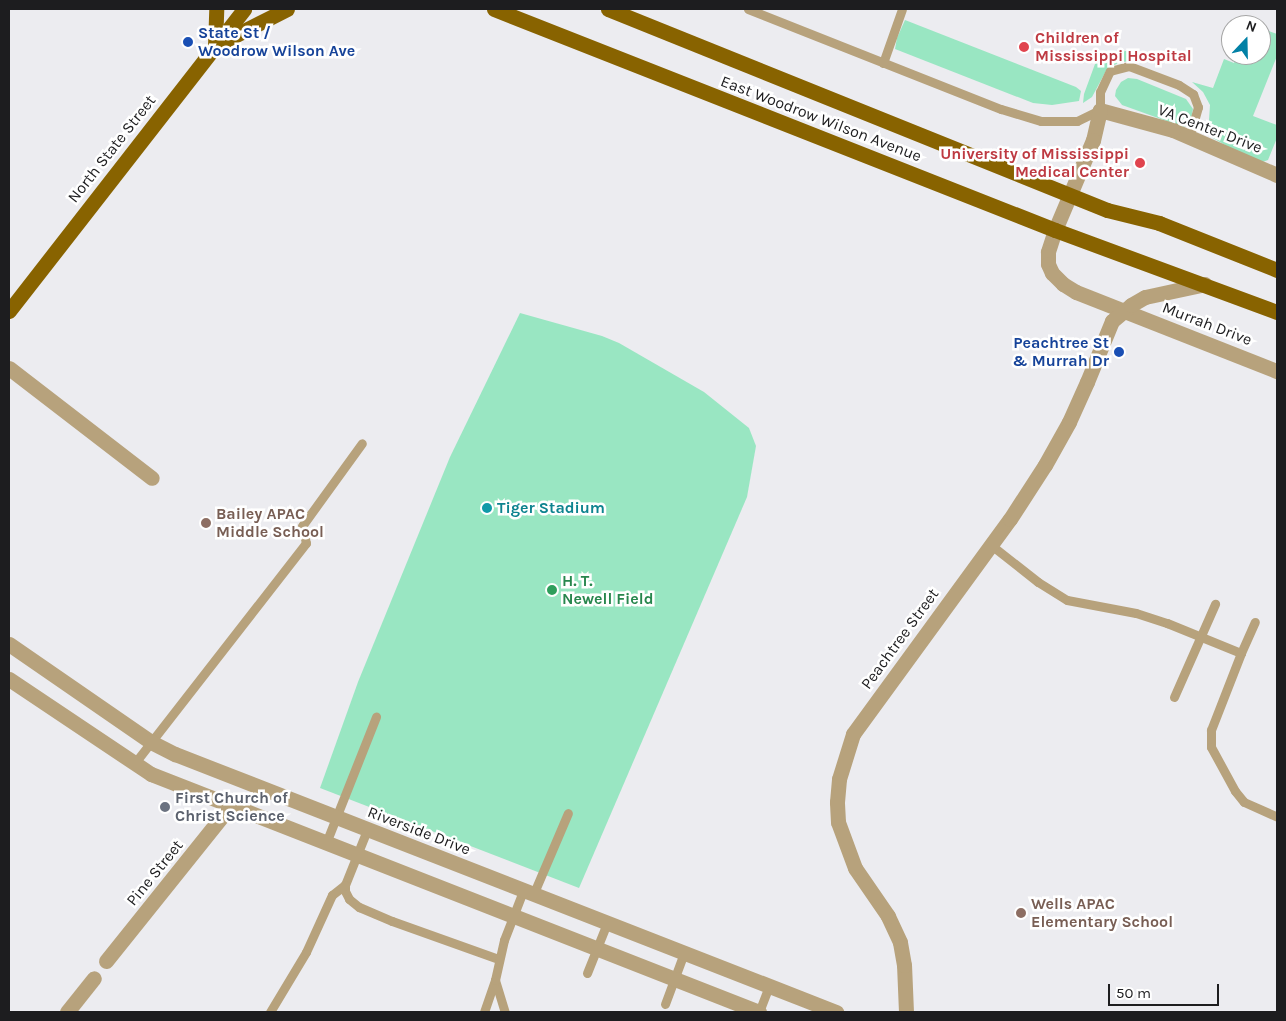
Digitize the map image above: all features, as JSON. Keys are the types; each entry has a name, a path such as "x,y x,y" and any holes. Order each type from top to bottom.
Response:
{"main road":[{"path":"216,9 215,46 287,9"},
{"name":"North State Street","path":"9,311 244,9"},
{"name":"East Woodrow Wilson Avenue","path":"494,9 1055,230 1277,312"},
{"name":"East Woodrow Wilson Avenue","path":"608,9 1107,210 1159,223 1277,270"}],"street":[{"path":"1100,110 1093,140 1068,194 1055,230 1048,252 1048,264 1052,273 1063,284 1076,292 1124,310"},
{"name":"VA Center Drive","path":"1100,110 1173,130 1277,175"},
{"name":"Peachtree Street","path":"906,1012 904,965 900,942 888,916 855,868 846,848 838,822 839,779 844,758 857,729 991,545 1045,465 1069,422 1088,382 1112,321 1124,310 1145,297 1205,284"},
{"name":"Murrah Drive","path":"1124,310 1277,371"},
{"path":"9,368 152,478"},
{"name":"Riverside Drive","path":"10,649 151,742 175,754 836,1012"},
{"path":"9,678 151,774 759,1012"},
{"name":"Pine Street","path":"106,962 230,806"},
{"path":"67,1012 94,978"}],"lane":[{"path":"748,9 1001,109 1041,121 1077,121 1100,110 1100,92 1110,71 1129,66 1179,85 1193,94 1198,107 1189,138"},
{"path":"771,18 775,9"},
{"path":"883,63 902,9"},
{"path":"134,764 306,543 302,526 362,443"},
{"path":"991,545 1038,582 1067,600 1136,613 1242,653"},
{"path":"1174,697 1215,604"},
{"path":"1255,622 1211,730 1211,747 1235,791 1244,802 1277,817"},
{"path":"326,843 376,717"},
{"path":"484,1012 495,980 498,959 512,916 528,892 568,813"},
{"path":"367,830 345,885 345,891 349,899 370,912 498,959"},
{"path":"270,1012 306,952 332,895 345,885"},
{"path":"588,973 607,923"},
{"path":"665,1004 684,953"},
{"path":"495,980 505,1012"},
{"path":"759,1012 769,986"}],"green space":[{"path":"905,20 1076,87 1081,91 1079,101 1052,105 1033,103 895,49 897,38"},
{"path":"1271,32 1277,34 1277,56 1253,116 1277,125 1277,138 1268,160 1257,164 1208,135 1210,105 1203,92 1192,82 1213,88 1222,65 1271,65"},
{"path":"1121,50 1130,52 1134,61 1120,62 1107,69 1092,97 1083,103 1084,94 1095,64"},
{"path":"1128,78 1137,79 1186,99 1193,109 1190,124 1183,127 1122,105 1115,96 1116,90 1121,82"},
{"name":"H. T. Newell Field","path":"520,313 602,336 619,343 704,392 749,428 756,446 747,497 579,888 320,788 358,682 450,457"}],"place":[{"name":"State St / Woodrow Wilson Ave","path":"188,42"},
{"name":"Children of Mississippi Hospital","path":"1024,47"},
{"name":"University of Mississippi Medical Center","path":"1140,163"},
{"name":"Peachtree St & Murrah Dr","path":"1119,352"},
{"name":"Tiger Stadium","path":"487,508"},
{"name":"Bailey APAC Middle School","path":"206,523"},
{"name":"H. T. Newell Field","path":"552,590"},
{"name":"First Church of Christ Science","path":"165,807"},
{"name":"Wells APAC Elementary School","path":"1021,913"}]}
